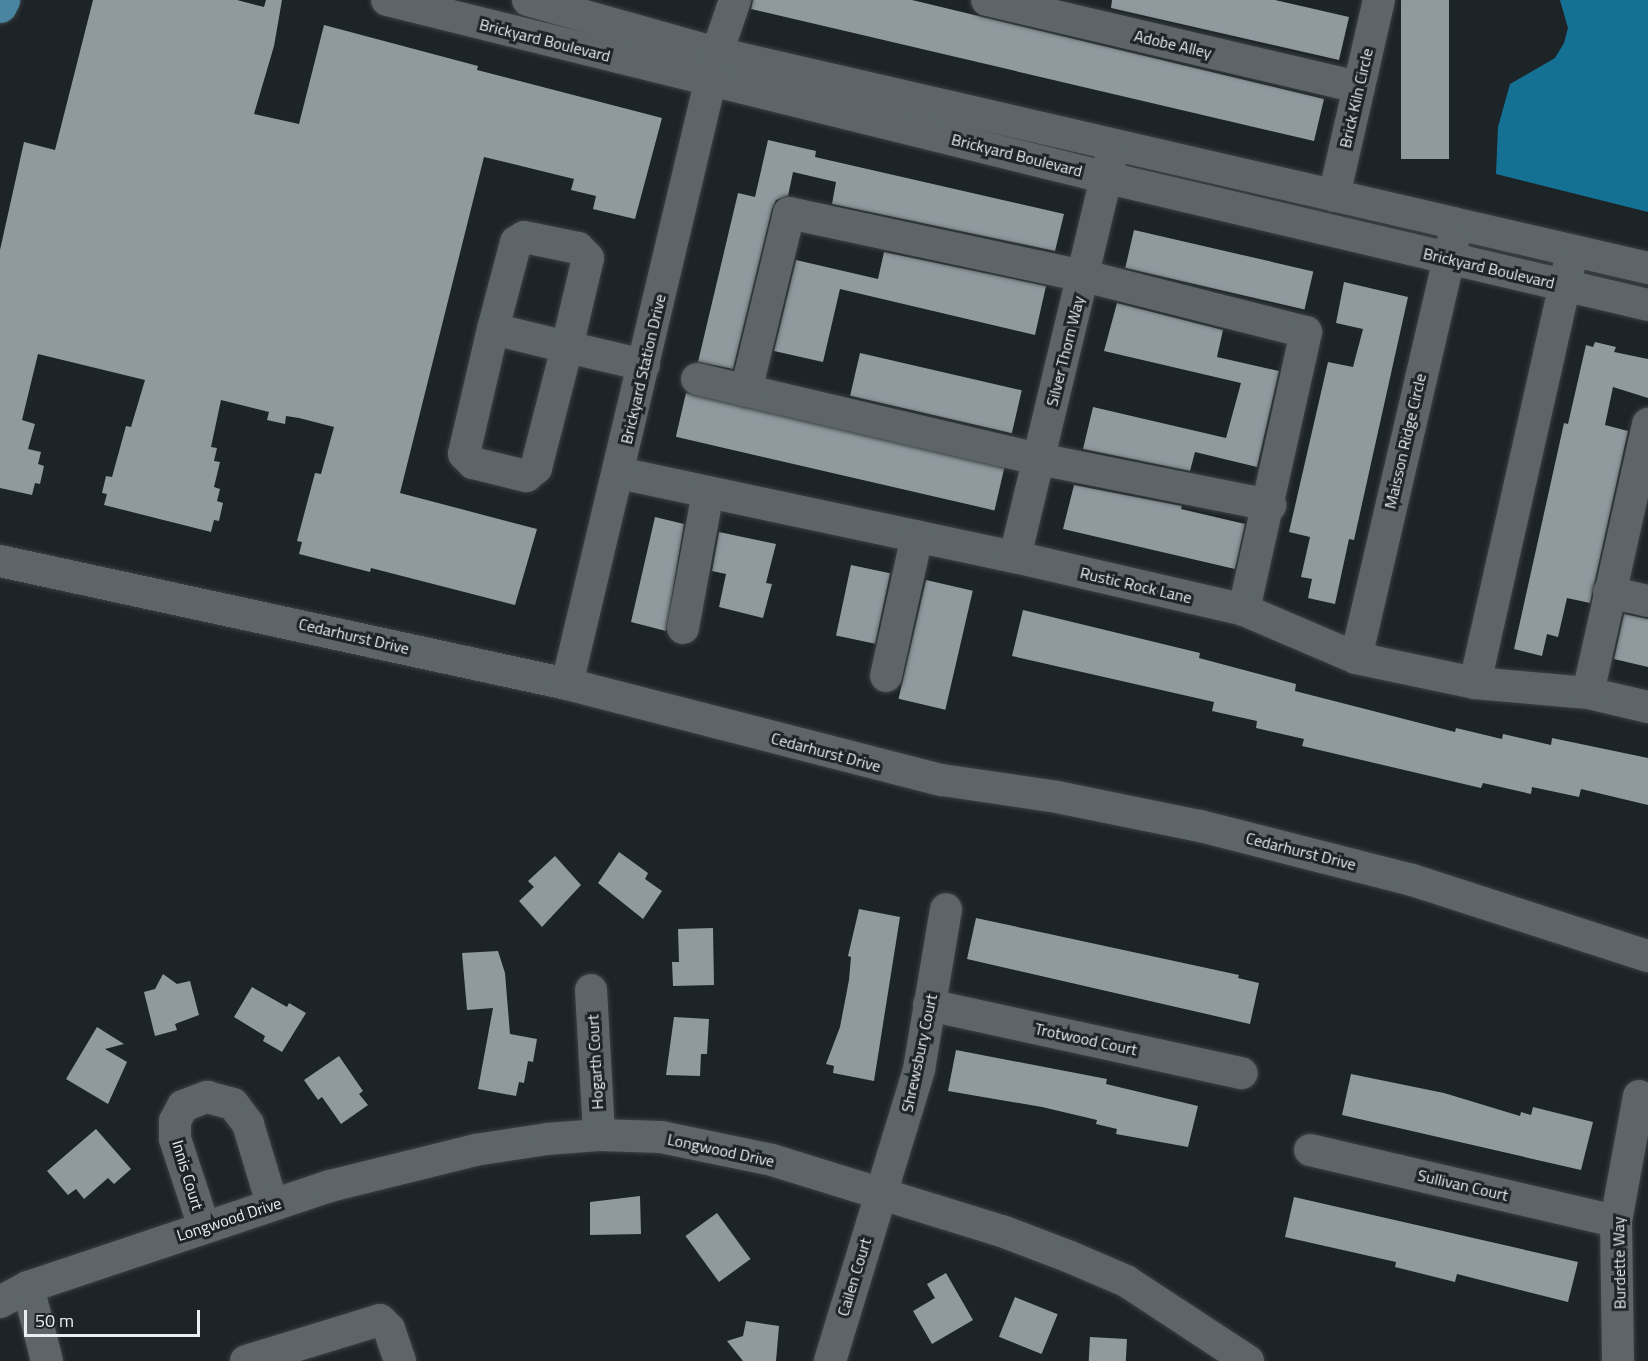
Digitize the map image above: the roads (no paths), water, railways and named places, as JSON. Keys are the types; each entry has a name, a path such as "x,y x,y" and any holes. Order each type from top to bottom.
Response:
{"main road":[{"path":"0,6 3,0"}],"street":[{"name":"Brickyard Boulevard","path":"387,0 1113,145 1648,268"},
{"name":"Brickyard Boulevard","path":"528,0 714,67 1108,178 1648,305"},
{"path":"714,67 735,0"},
{"name":"Adobe Alley","path":"987,0 1359,87"},
{"name":"Brick Kiln Circle","path":"1334,196 1379,0"},
{"name":"Brickyard Station Drive","path":"567,684 714,67"},
{"name":"Silver Thorn Way","path":"1015,556 1108,178 1113,145"},
{"path":"746,391 789,213 1084,276 1306,332 1270,505 1244,610"},
{"name":"Maisson Ridge Circle","path":"1356,658 1446,258 1458,225"},
{"path":"524,237 578,248 588,258 536,468 526,476 473,464 465,454 493,329 516,242 524,237"},
{"path":"1475,683 1573,251"},
{"path":"493,329 644,365"},
{"path":"698,379 1039,459 1270,505"},
{"path":"1588,693 1648,424"},
{"name":"Rustic Rock Lane","path":"619,473 1015,556 1244,610 1356,658 1475,683 1588,693 1648,707"},
{"path":"683,628 708,492"},
{"path":"886,676 917,536"},
{"name":"Cedarhurst Drive","path":"0,561 567,684 900,771 1057,797 1318,855 1412,880 1648,956"},
{"path":"1609,592 1648,601"},
{"name":"Shrewsbury Court","path":"879,1194 919,1069 946,909"},
{"name":"Hogarth Court","path":"591,990 599,1135"},
{"name":"Trotwood Court","path":"929,1005 1242,1073"},
{"name":"Burdette Way","path":"1618,1361 1616,1221 1639,1096"},
{"name":"Innis Court","path":"204,1227 175,1139 175,1121 183,1106 207,1097 233,1104 248,1124 272,1204"},
{"name":"Longwood Drive","path":"0,1302 14,1285 272,1204 475,1150 599,1135 706,1144 1002,1231 1126,1281 1204,1350 1248,1361"},
{"name":"Sullivan Court","path":"1310,1150 1616,1221"},
{"name":"Cailen Court","path":"830,1361 879,1194"},
{"path":"14,1285 47,1361"},
{"path":"246,1361 380,1320 389,1329 400,1361"}],"water":[{"path":"1560,0 1648,0 1648,212 1496,174 1498,127 1510,84 1555,58 1564,43 1568,28"}]}
